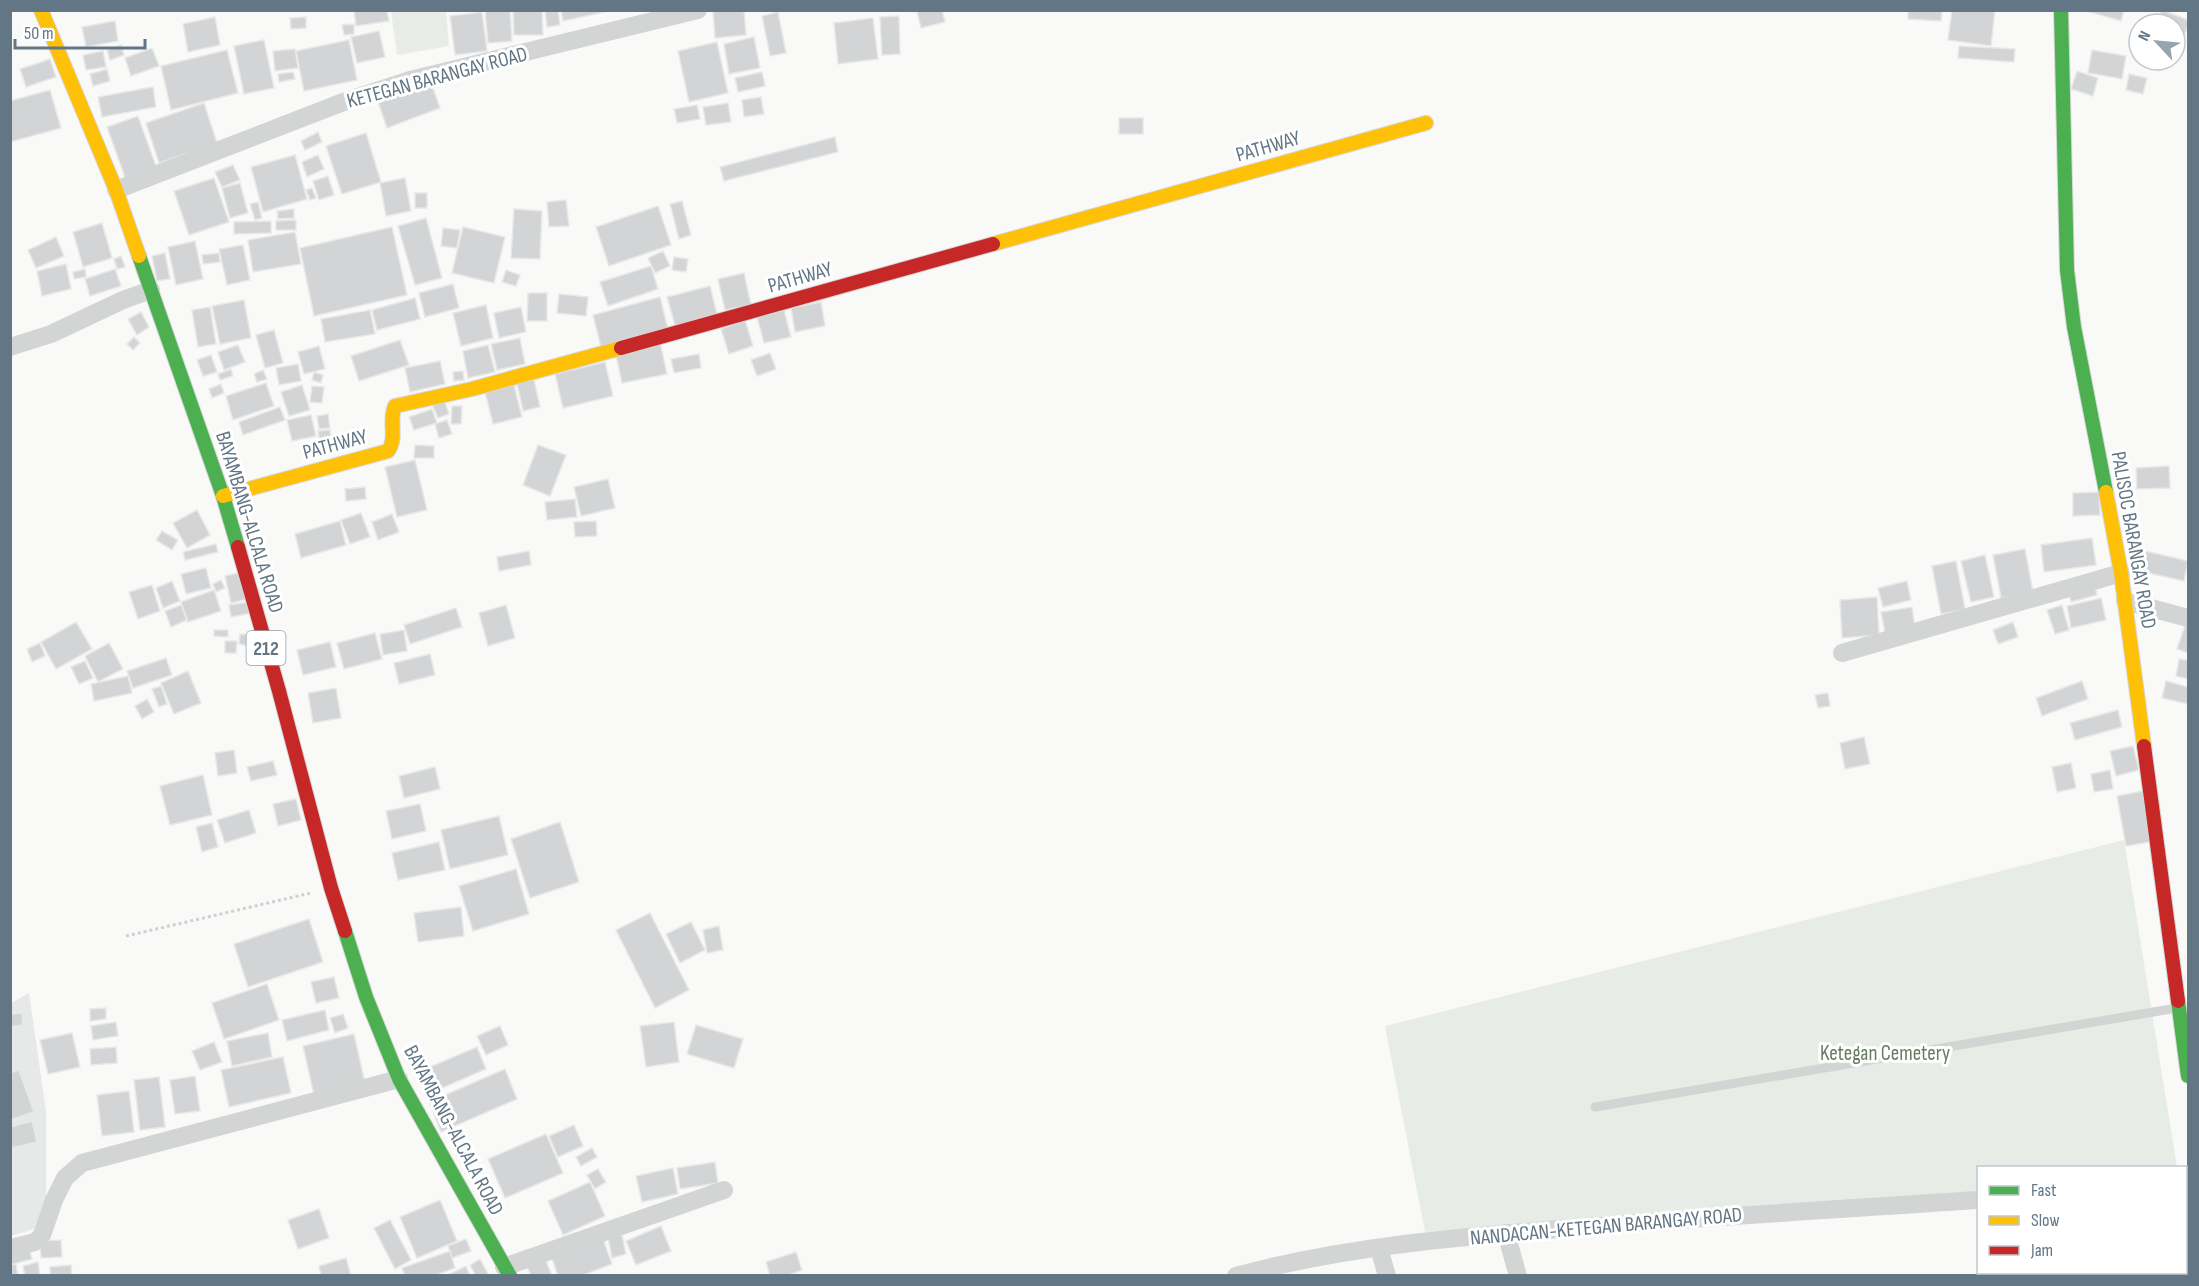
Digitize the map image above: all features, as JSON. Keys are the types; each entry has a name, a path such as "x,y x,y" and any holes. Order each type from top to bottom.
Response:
{"street":[{"name":"BAYAMBANG-ALCALA ROAD","path":"41,10 116,190 223,496 279,691 331,888 366,997 399,1079 507,1271"},
{"name":"KETEGAN BARANGAY ROAD","path":"116,190 346,101 410,80 698,10"},
{"name":"PALISOC BARANGAY ROAD","path":"2061,10 2067,270 2074,327 2121,573 2188,1076"},
{"name":"PATHWAY","path":"223,496 388,451 393,442 391,417 395,406 472,389 601,354 1426,123"},
{"path":"10,347 51,334 123,300 151,290"},
{"path":"1842,653 2121,573"},
{"path":"2125,602 2188,618"},
{"path":"10,1248 35,1242 42,1235 54,1200 65,1178 82,1163 399,1079"},
{"path":"507,1271 724,1190"},
{"name":"NANDACAN-KETEGAN BARANGAY ROAD","path":"1236,1275 1311,1259 1379,1248 1506,1233 1720,1216 1977,1200"},
{"path":"1506,1233 1518,1275"},
{"path":"1379,1248 1387,1275"}],"lane":[{"path":"1595,1107 2180,1007"}],"path":[{"path":"126,936 331,888"}],"shaded area":[{"path":"29,993 46,1111 46,1201 34,1229 11,1236 11,1003"}],"green space":[{"path":"391,11 446,11 449,46 397,55"},
{"name":"Ketegan Cemetery","path":"2124,840 2177,1166 1977,1166 1977,1195 1425,1232 1385,1026"}],"building":[{"path":"354,10 387,10 389,21 356,26"},
{"path":"485,10 510,10 512,41 488,43"},
{"path":"513,10 542,10 543,35 514,35"},
{"path":"545,10 558,10 560,25 547,27"},
{"path":"561,10 609,10 609,11 563,21"},
{"path":"713,10 744,10 746,35 715,38"},
{"path":"942,10 945,22 921,28 917,11"},
{"path":"1908,10 1942,10 1941,21 1908,19"},
{"path":"1952,10 1995,10 1991,46 1948,40"},
{"path":"2083,10 2124,10 2121,21"},
{"path":"482,12 487,51 455,55 450,16"},
{"path":"778,12 786,53 770,56 762,16"},
{"path":"899,16 900,54 882,55 880,17"},
{"path":"215,17 220,45 188,52 183,24"},
{"path":"306,17 306,28 291,29 290,18"},
{"path":"873,18 878,59 838,64 834,23"},
{"path":"115,21 118,41 86,47 82,27"},
{"path":"354,24 354,34 344,35 342,25"},
{"path":"379,31 385,57 357,63 351,37"},
{"path":"754,37 760,68 729,74 724,44"},
{"path":"264,40 274,88 244,94 234,46"},
{"path":"349,40 357,80 304,91 296,51"},
{"path":"717,42 728,93 689,102 678,51"},
{"path":"121,45 124,55 110,60 107,50"},
{"path":"1959,46 2015,49 2014,62 1958,58"},
{"path":"152,48 159,66 131,76 125,58"},
{"path":"295,49 298,68 275,71 273,51"},
{"path":"227,50 238,93 171,110 161,66"},
{"path":"2092,50 2126,56 2122,79 2088,73"},
{"path":"103,51 106,67 86,70 83,55"},
{"path":"50,59 56,77 26,87 20,69"},
{"path":"107,69 110,81 93,86 90,74"},
{"path":"2077,71 2098,78 2093,96 2071,89"},
{"path":"293,72 295,79 279,82 278,74"},
{"path":"762,72 765,86 738,92 735,78"},
{"path":"2129,74 2147,78 2143,94 2126,90"},
{"path":"430,80 440,108 387,128 377,99"},
{"path":"153,87 156,107 102,117 98,97"},
{"path":"50,90 61,128 10,142 10,101"},
{"path":"761,97 764,114 744,117 742,100"},
{"path":"204,103 217,143 159,163 146,123"},
{"path":"728,103 731,122 706,125 703,107"},
{"path":"697,105 700,119 677,123 674,109"},
{"path":"138,116 157,169 126,180 107,127"},
{"path":"1119,118 1143,118 1143,134 1119,134"},
{"path":"318,132 322,142 305,150 301,141"},
{"path":"366,133 381,182 342,194 326,146"},
{"path":"835,137 838,152 724,181 720,167"},
{"path":"295,155 307,199 263,212 251,167"},
{"path":"318,155 324,169 307,177 302,162"},
{"path":"233,165 240,180 222,187 215,172"},
{"path":"328,176 334,195 319,200 313,181"},
{"path":"214,178 229,222 189,235 174,191"},
{"path":"405,178 411,211 386,216 380,183"},
{"path":"240,183 248,213 230,218 222,188"},
{"path":"312,188 316,198 310,200 306,190"},
{"path":"415,193 427,193 427,208 415,208"},
{"path":"566,200 569,226 549,227 547,202"},
{"path":"682,201 691,235 679,239 670,204"},
{"path":"258,202 262,218 255,220 250,204"},
{"path":"658,206 671,245 609,266 596,227"},
{"path":"294,209 294,218 278,219 277,211"},
{"path":"514,209 542,211 540,259 511,258"},
{"path":"426,218 442,278 415,285 398,226"},
{"path":"296,220 296,230 276,230 276,221"},
{"path":"271,221 271,233 234,234 234,222"},
{"path":"102,223 112,258 83,267 73,232"},
{"path":"392,227 407,295 314,316 300,248"},
{"path":"463,227 505,237 494,283 452,273"},
{"path":"443,228 460,230 457,248 441,246"},
{"path":"295,232 301,264 253,272 248,240"},
{"path":"56,237 64,256 36,268 28,250"},
{"path":"195,241 203,279 176,285 168,247"},
{"path":"243,245 250,280 227,285 219,249"},
{"path":"663,251 670,266 655,273 648,258"},
{"path":"165,253 170,279 157,281 152,256"},
{"path":"219,253 220,262 203,264 202,255"},
{"path":"121,256 125,267 117,269 114,259"},
{"path":"674,257 688,259 686,272 672,270"},
{"path":"66,264 71,289 42,296 37,271"},
{"path":"651,266 658,289 608,306 600,282"},
{"path":"85,269 86,277 74,279 73,272"},
{"path":"115,269 121,286 90,296 85,279"},
{"path":"506,270 520,275 516,286 502,282"},
{"path":"744,273 751,305 725,310 718,279"},
{"path":"453,284 459,308 425,317 419,293"},
{"path":"710,286 718,318 676,329 667,297"},
{"path":"528,293 547,293 547,321 527,321"},
{"path":"559,294 588,297 586,316 557,313"},
{"path":"660,297 668,329 601,347 593,315"},
{"path":"415,298 420,319 377,330 372,310"},
{"path":"244,300 251,338 220,344 212,306"},
{"path":"821,302 825,326 795,332 791,308"},
{"path":"486,305 493,338 461,346 453,313"},
{"path":"210,307 216,344 198,347 192,310"},
{"path":"521,307 526,332 499,338 494,313"},
{"path":"370,310 375,334 325,342 321,319"},
{"path":"784,310 791,337 764,343 757,317"},
{"path":"141,312 149,327 137,335 128,319"},
{"path":"745,320 753,346 729,354 721,329"},
{"path":"274,330 283,363 265,368 256,335"},
{"path":"134,337 140,343 133,350 127,344"},
{"path":"520,338 525,364 497,370 491,344"},
{"path":"400,340 409,365 359,381 351,356"},
{"path":"660,342 667,374 622,383 615,351"},
{"path":"238,345 245,362 224,370 218,352"},
{"path":"488,345 495,372 468,378 463,351"},
{"path":"319,346 325,369 304,374 298,352"},
{"path":"770,353 776,369 757,376 751,360"},
{"path":"699,354 701,368 674,373 671,359"},
{"path":"211,355 217,372 203,376 197,360"},
{"path":"440,361 445,384 410,392 405,368"},
{"path":"605,362 613,396 563,408 555,374"},
{"path":"298,364 301,381 279,385 276,368"},
{"path":"231,369 233,376 220,380 218,374"},
{"path":"263,370 267,379 257,382 254,374"},
{"path":"463,371 464,380 454,381 453,372"},
{"path":"314,372 323,375 321,383 312,380"},
{"path":"533,375 540,407 523,411 516,379"},
{"path":"266,383 274,406 233,420 226,396"},
{"path":"221,384 224,393 212,398 209,389"},
{"path":"302,385 310,410 289,416 281,392"},
{"path":"514,385 522,417 493,424 485,392"},
{"path":"312,386 324,387 322,403 310,402"},
{"path":"443,397 449,414 438,418 431,402"},
{"path":"452,406 462,406 461,424 451,424"},
{"path":"280,407 285,420 243,435 239,422"},
{"path":"432,409 437,423 414,430 409,417"},
{"path":"328,414 330,428 319,429 317,416"},
{"path":"311,415 316,436 292,441 287,420"},
{"path":"447,420 452,434 439,438 435,424"},
{"path":"330,430 333,450 321,452 318,431"},
{"path":"415,445 434,446 434,458 414,458"},
{"path":"538,445 566,455 550,496 523,485"},
{"path":"415,460 427,510 397,517 385,467"},
{"path":"2169,466 2170,488 2137,489 2136,468"},
{"path":"608,479 615,508 581,516 574,487"},
{"path":"365,487 366,499 346,501 345,489"},
{"path":"2099,492 2100,515 2073,516 2073,493"},
{"path":"575,499 577,517 547,520 545,502"},
{"path":"197,510 210,535 187,548 173,523"},
{"path":"361,513 370,537 350,544 341,520"},
{"path":"392,514 399,532 378,540 372,522"},
{"path":"340,521 346,545 301,558 295,534"},
{"path":"596,521 597,536 575,537 574,522"},
{"path":"162,531 178,540 172,550 156,540"},
{"path":"2092,538 2096,565 2044,572 2041,545"},
{"path":"216,544 218,552 185,560 183,552"},
{"path":"2025,549 2033,592 2001,598 1993,555"},
{"path":"529,551 531,565 499,571 497,557"},
{"path":"2145,551 2188,561 2184,581 2140,571"},
{"path":"1985,555 1994,597 1971,602 1961,561"},
{"path":"1956,561 1965,609 1941,614 1932,566"},
{"path":"206,568 211,588 186,594 181,574"},
{"path":"242,572 248,599 231,603 225,576"},
{"path":"221,580 225,588 216,592 213,584"},
{"path":"172,581 180,601 163,608 156,588"},
{"path":"1907,581 1911,600 1883,607 1878,588"},
{"path":"152,585 160,611 138,619 129,592"},
{"path":"2095,586 2097,595 2071,602 2069,594"},
{"path":"214,590 221,611 188,622 181,602"},
{"path":"1877,597 1879,635 1842,638 1840,600"},
{"path":"2101,598 2106,620 2071,628 2067,606"},
{"path":"249,602 251,613 231,617 229,605"},
{"path":"181,605 187,620 171,627 165,611"},
{"path":"506,605 515,638 488,646 479,613"},
{"path":"2062,605 2069,630 2055,634 2047,610"},
{"path":"1912,607 1915,628 1885,633 1881,612"},
{"path":"456,608 462,627 410,644 404,625"},
{"path":"2188,619 2188,653 2177,649"},
{"path":"76,622 92,649 56,669 41,642"},
{"path":"2013,622 2018,637 1998,644 1993,630"},
{"path":"214,630 228,630 228,637 214,636"},
{"path":"404,630 407,651 383,655 380,634"},
{"path":"375,633 382,659 344,669 337,643"},
{"path":"240,634 251,635 250,646 239,644"},
{"path":"225,641 237,641 236,653 225,653"},
{"path":"330,642 336,667 303,675 297,650"},
{"path":"40,643 45,656 32,662 27,649"},
{"path":"109,643 123,669 98,682 85,656"},
{"path":"430,654 435,675 399,684 394,663"},
{"path":"166,658 172,675 133,688 127,671"},
{"path":"2179,659 2188,660 2188,679 2176,676"},
{"path":"85,661 93,678 79,684 71,667"},
{"path":"188,671 201,703 174,714 161,683"},
{"path":"128,676 132,693 94,701 91,684"},
{"path":"2082,681 2088,699 2042,716 2036,698"},
{"path":"2166,681 2188,687 2188,704 2162,698"},
{"path":"161,686 167,704 159,707 152,689"},
{"path":"336,688 341,718 313,723 308,693"},
{"path":"1828,693 1830,706 1818,708 1815,695"},
{"path":"147,699 154,712 142,719 135,706"},
{"path":"2118,710 2122,727 2075,740 2070,723"},
{"path":"1864,737 1870,764 1845,769 1840,743"},
{"path":"2133,746 2139,770 2116,776 2110,751"},
{"path":"234,750 237,773 218,776 215,753"},
{"path":"273,761 277,775 251,781 247,767"},
{"path":"2071,763 2076,788 2057,792 2052,767"},
{"path":"435,767 440,789 404,798 399,776"},
{"path":"2110,770 2113,789 2094,792 2091,774"},
{"path":"203,775 212,815 170,825 160,786"},
{"path":"2148,790 2157,841 2126,846 2117,796"},
{"path":"296,799 301,820 278,826 273,804"},
{"path":"420,804 426,831 392,839 386,811"},
{"path":"249,810 256,833 225,843 217,820"},
{"path":"499,816 508,855 450,869 441,830"},
{"path":"560,822 579,882 530,898 511,839"},
{"path":"212,823 218,847 202,852 196,827"},
{"path":"439,842 445,870 398,880 392,853"},
{"path":"516,869 529,914 473,931 459,886"},
{"path":"461,907 464,936 418,942 414,913"},
{"path":"650,913 689,990 655,1008 616,930"},
{"path":"309,919 323,962 248,987 234,944"},
{"path":"691,922 705,950 680,963 666,934"},
{"path":"719,926 723,950 707,953 703,930"},
{"path":"334,977 339,998 316,1003 311,982"},
{"path":"267,984 279,1020 224,1039 212,1003"},
{"path":"106,1008 106,1019 90,1021 90,1009"},
{"path":"325,1010 329,1030 287,1041 282,1020"},
{"path":"22,1013 23,1025 10,1027 10,1014"},
{"path":"343,1014 348,1028 335,1033 330,1018"},
{"path":"116,1022 118,1036 93,1040 91,1026"},
{"path":"674,1022 679,1062 646,1067 640,1026"},
{"path":"696,1025 743,1039 734,1068 687,1054"},
{"path":"500,1026 508,1045 486,1055 477,1036"},
{"path":"72,1033 80,1067 48,1074 40,1040"},
{"path":"268,1033 272,1057 232,1066 227,1041"},
{"path":"354,1034 365,1083 314,1095 303,1046"},
{"path":"214,1042 222,1062 200,1070 192,1051"},
{"path":"116,1047 117,1063 91,1065 90,1049"},
{"path":"477,1047 486,1069 426,1095 416,1073"},
{"path":"283,1057 291,1093 229,1107 221,1070"},
{"path":"505,1069 517,1099 441,1132 429,1102"},
{"path":"19,1070 34,1112 10,1120 10,1073"},
{"path":"195,1076 200,1111 175,1114 170,1080"},
{"path":"159,1077 165,1127 140,1130 134,1080"},
{"path":"129,1091 134,1132 102,1136 97,1095"},
{"path":"32,1121 37,1142 12,1148 10,1127"},
{"path":"574,1125 583,1146 558,1157 549,1136"},
{"path":"546,1134 563,1173 505,1198 488,1159"},
{"path":"592,1148 597,1157 581,1166 576,1157"},
{"path":"715,1162 718,1183 680,1189 677,1168"},
{"path":"673,1168 678,1194 642,1202 636,1176"},
{"path":"598,1169 606,1182 595,1189 587,1175"},
{"path":"590,1182 605,1216 563,1235 548,1201"},
{"path":"440,1200 457,1241 417,1258 400,1217"},
{"path":"319,1209 329,1238 298,1249 288,1220"},
{"path":"390,1220 411,1260 395,1269 374,1228"},
{"path":"661,1226 671,1251 636,1265 626,1241"},
{"path":"622,1235 626,1254 612,1258 608,1238"},
{"path":"466,1239 471,1251 452,1258 448,1246"},
{"path":"603,1239 612,1264 581,1276 558,1276 552,1258"},
{"path":"61,1240 62,1257 41,1258 40,1241"},
{"path":"29,1247 32,1259 10,1265 10,1251"},
{"path":"450,1251 455,1268 433,1276 405,1276 402,1268"},
{"path":"796,1252 802,1270 786,1276 770,1276 766,1262"},
{"path":"346,1258 351,1276 321,1276 319,1266"},
{"path":"545,1258 552,1276 531,1276 527,1266"},
{"path":"480,1259 489,1276 476,1276 470,1265"},
{"path":"38,1262 40,1276 25,1276 23,1266"},
{"path":"16,1264 18,1276 10,1276 10,1265"},
{"path":"71,1265 72,1276 50,1276 50,1267"},
{"path":"466,1266 470,1276 446,1276"}],"traffic: fast":[{"path":"2061,10 2067,270 2074,327 2106,492"},
{"path":"139,256 223,496 238,547"},
{"path":"345,931 366,997 399,1079 510,1276"},
{"path":"2178,1001 2188,1076"}],"traffic: slow":[{"path":"41,10 116,190 139,256"},
{"path":"993,244 1426,123"},
{"path":"223,496 388,451 392,440 392,417 395,406 472,389 621,348"},
{"path":"2106,492 2121,573 2144,746"}],"traffic: jam":[{"path":"621,348 993,244"},
{"path":"238,547 331,888 345,931"},
{"path":"2144,746 2178,1001"}]}
